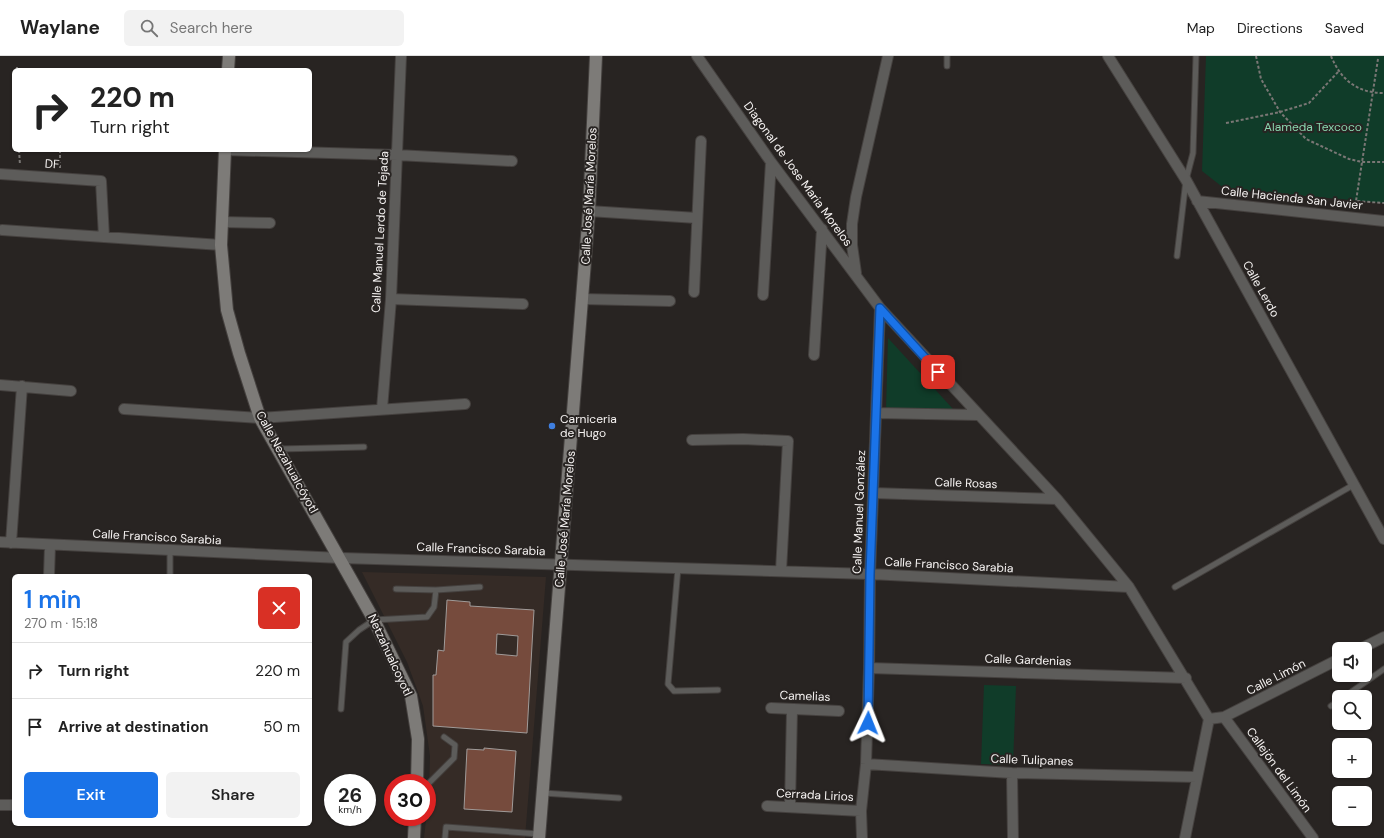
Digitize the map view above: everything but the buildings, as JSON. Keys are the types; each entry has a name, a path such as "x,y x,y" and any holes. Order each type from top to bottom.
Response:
{"street":[{"path":"228,68 229,56"},
{"name":"Calle Manuel Lerdo de Tejada","path":"382,409 391,299 401,56"},
{"name":"Calle José María Morelos","path":"539,836 589,211 596,56"},
{"name":"Diagonal de Jose Maria Morelos","path":"696,56 771,162 880,308 1057,499 1129,587 1186,678 1209,719"},
{"path":"856,274 852,245 852,224 856,197 888,56"},
{"name":"Calle Lerdo","path":"1108,56 1186,180 1384,539"},
{"path":"694,292 701,141"},
{"name":"Calle Nezahualcóyotl","path":"225,152 221,245 227,310 239,353 260,418 341,558"},
{"path":"294,152 512,160"},
{"path":"763,295 771,162"},
{"name":"DF","path":"0,174 20,174 101,181 104,237"},
{"name":"Calle Hacienda San Javier","path":"1197,201 1384,221"},
{"path":"589,211 697,218"},
{"path":"222,222 270,223"},
{"path":"814,355 822,229"},
{"path":"2,230 221,245"},
{"path":"582,298 670,302"},
{"path":"391,299 523,304"},
{"name":"Calle Manuel González","path":"862,838 861,811 866,764 870,668 870,574 880,308"},
{"path":"0,385 71,392"},
{"path":"11,543 22,386"},
{"path":"124,409 260,418 465,404"},
{"path":"876,413 978,415"},
{"path":"692,440 743,439 788,441 781,571"},
{"name":"Calle Rosas","path":"873,493 1057,499"},
{"name":"Calle Francisco Sarabia","path":"0,542 341,558 870,574 1129,587"},
{"path":"49,574 50,545"},
{"name":"Netzahualcoyotl","path":"341,558 374,620 410,696 418,739 417,774"},
{"path":"1372,643 1384,637"},
{"name":"Calle Limón","path":"1209,719 1224,717 1332,663"},
{"name":"Calle Gardenias","path":"870,668 1186,678"},
{"name":"Camelias","path":"771,708 839,711"},
{"path":"790,806 792,710"},
{"name":"Callejón del Limón","path":"1224,717 1313,838"},
{"path":"1185,838 1209,719"},
{"name":"Calle Tulipanes","path":"866,764 1012,773 1197,777"},
{"path":"1012,773 1013,838"},
{"path":"0,805 12,805"},
{"name":"Cerrada Lirios","path":"767,806 790,806 861,811"},
{"path":"414,838 415,826"}],"lane":[{"path":"947,56 947,66"},
{"path":"1177,256 1186,180 1193,154 1196,56"},
{"path":"278,450 364,447"},
{"path":"1175,587 1355,484"},
{"path":"170,550 170,574"},
{"path":"678,568 668,684 674,691 718,690"},
{"path":"396,589 436,590 480,587"},
{"path":"341,709 346,642 359,630 374,620 427,616 434,606 436,590"},
{"path":"1354,690 1384,669"},
{"path":"436,776 454,758 455,746 444,737"},
{"path":"542,793 620,798"},
{"path":"445,838 446,828 509,835 539,836"}],"path":[{"path":"1256,56 1261,79 1280,112 1306,139 1349,159 1362,162 1384,162"},
{"path":"1331,56 1338,72 1356,87 1373,93 1384,93"},
{"path":"1378,59 1356,201 1384,203"},
{"path":"1226,123 1280,112 1309,103 1338,72"},
{"path":"20,152 20,174"},
{"path":"60,152 60,178"}],"shaded area":[{"path":"362,572 546,577 525,838 424,838 425,826 436,826 436,774 430,774 430,756 423,706 407,662"}],"green space":[{"name":"Alameda Texcoco","path":"1206,56 1384,56 1384,203 1225,189 1202,171"},
{"path":"888,338 953,409 886,409"},
{"path":"984,685 1016,686 1013,765 981,764"}],"place":[{"name":"Carniceria de Hugo","path":"552,426"}],"route":[{"path":"868,723 870,668 870,574 880,308 938,372"}]}
